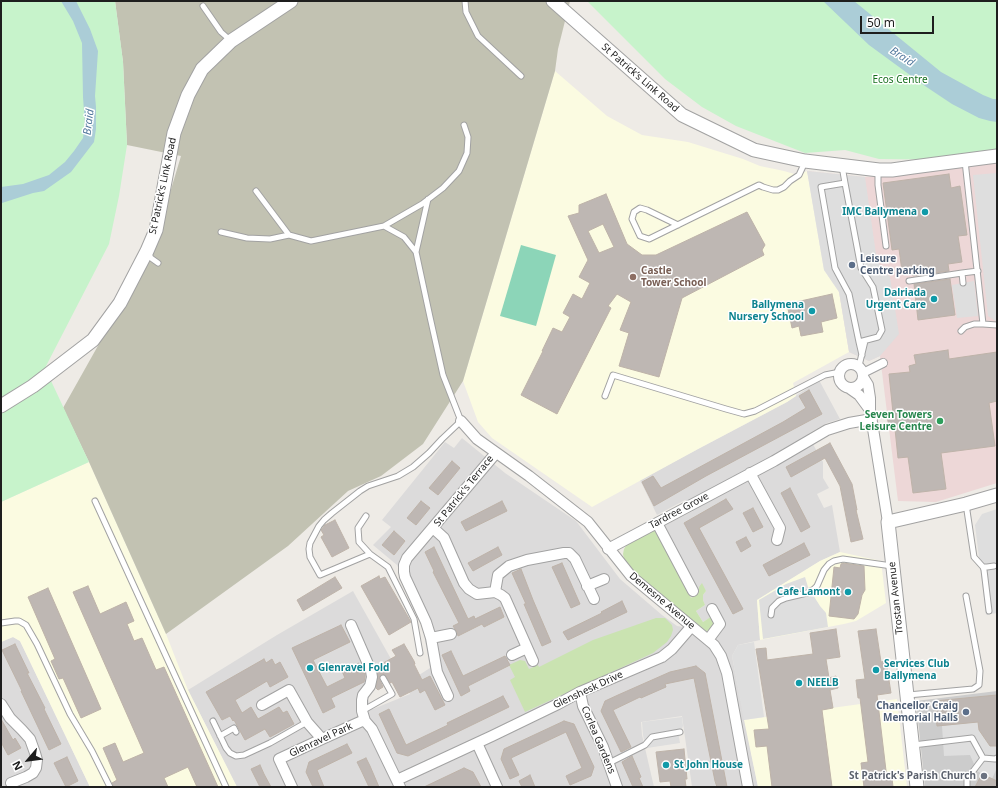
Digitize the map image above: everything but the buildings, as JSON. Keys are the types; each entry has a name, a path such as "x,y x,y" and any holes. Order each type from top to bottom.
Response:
{"street":[{"name":"St Patrick’s Link Road","path":"1,406 33,386 93,340 120,303 147,251 156,230 174,133 188,95 202,69 231,41 291,1"},
{"name":"St Patrick’s Link Road","path":"553,1 682,115 754,150 805,161 842,164 878,170 892,170 997,156"},
{"path":"862,372 883,363"},
{"path":"848,364 852,364 862,372 862,381 857,386 849,388 842,384 839,376 844,366 848,364"},
{"name":"Trostan Avenue","path":"862,372 868,384 871,414 888,522 917,787"},
{"name":"Trostan Avenue","path":"849,388 859,395 871,414"},
{"name":"Tardree Grove","path":"608,549 774,461 826,430 871,414"},
{"name":"Demesne Avenue","path":"461,421 476,439 529,476 588,522 631,576 714,645 719,652 727,673 748,787"},
{"name":"St Patrick's Terrace","path":"495,592 477,594 469,589 464,583 444,538 433,528 496,453"},
{"path":"750,473 780,528 777,540"},
{"path":"888,522 966,504 997,495"},
{"path":"657,523 693,585"},
{"path":"433,528 407,558 404,569 406,577 426,622 431,638 437,672 448,696"},
{"path":"533,661 505,598 495,592 498,575 509,566 527,560 569,553 575,559 594,599"},
{"path":"587,586 604,579"},
{"path":"708,640 720,624 712,608"},
{"path":"352,625 371,671 372,677 370,686 363,695 363,716"},
{"name":"Glenshesk Drive","path":"399,784 477,743 580,692 662,657 672,649 691,627"},
{"path":"431,638 451,634"},
{"path":"512,655 527,648"},
{"path":"262,705 289,690 307,722 322,739"},
{"name":"Corlea Gardens","path":"580,692 583,706 603,748 617,787"},
{"path":"1,704 10,718 30,739 35,752 36,760 36,768 33,773 26,778 7,785"},
{"name":"Glenravel Park","path":"292,787 280,759 322,739 363,716 372,729 399,784"},
{"path":"477,743 497,787"}],"lane":[{"path":"465,1 466,12 478,36 521,76"},
{"path":"202,6 231,41"},
{"path":"221,232 247,238 270,239 289,234 311,241 384,226 428,200 443,188 459,171 467,154 468,137 464,125"},
{"path":"965,160 983,324"},
{"path":"678,225 640,208 634,212 632,219 640,236 649,239 678,225 759,185 773,190 778,190 784,187 798,175 805,161"},
{"path":"842,164 861,268 874,287 882,330 878,337 862,341"},
{"path":"878,170 878,184 886,246"},
{"path":"845,183 821,187 835,268 850,294 862,341 862,372"},
{"path":"256,191 289,234"},
{"path":"370,554 320,575 310,557 309,549 310,543 318,526 332,513 368,486 398,476 413,467 430,453 461,421 443,375 416,252 428,200"},
{"path":"384,226 404,238 416,252"},
{"path":"147,251 151,258 158,263"},
{"path":"909,280 978,271"},
{"path":"962,273 963,283"},
{"path":"962,330 970,325 997,325"},
{"path":"605,396 613,375 744,414 755,411 825,375 840,372"},
{"path":"95,501 226,787"},
{"path":"966,504 974,557 983,567 989,611"},
{"path":"366,516 358,528 359,542 370,554 388,567 414,618 420,653"},
{"path":"771,615 772,608 779,601 807,593 814,589 817,586 824,570 834,561 843,560 893,567"},
{"path":"983,567 994,566"},
{"path":"907,695 973,689 979,685 980,671 966,596"},
{"path":"1,623 19,621 26,625 32,634 70,714 92,751 110,787"},
{"path":"363,716 392,694 383,678"},
{"path":"213,721 230,752 236,756 244,755 270,743 307,722"},
{"path":"220,736 234,728 236,732"},
{"path":"609,763 646,745 652,738 680,732"},
{"path":"912,745 972,738 983,758"},
{"path":"983,758 997,758"},
{"path":"967,787 967,779 983,758"}],"shaded area":[{"path":"115,1 570,1 558,49 555,71 463,381 423,444 381,476 348,491 288,546 166,634 89,462 63,408 154,246 181,156 127,145 123,62"},
{"name":"Castle Tower School","path":"555,71 607,116 642,135 688,142 743,159 760,166 798,175 807,171 824,270 839,292 849,352 793,383 796,396 787,402 592,507 492,438 478,422 463,381"},
{"path":"997,163 997,483 936,502 898,501 880,356 869,361 849,352 839,292 807,171 865,177"},
{"name":"Leisure Centre parking","path":"807,171 865,177 877,261 890,277 899,334 880,356 869,361 849,352 839,292 824,270"},
{"path":"997,173 997,322 988,316 973,175"},
{"path":"974,281 978,316 957,318 952,285"},
{"path":"819,380 840,419 827,423 808,434 823,462 823,478 829,488 817,494 824,508 832,505 840,552 820,561 757,600 760,640 738,645 732,656 758,787 692,787 682,716 641,722 642,735 654,787 237,787 188,690 277,635 353,591 391,659 374,668 377,677 368,699 373,709 410,694 405,684 430,668 421,618 397,565 373,545 391,527 382,520 445,442 454,448 462,438 505,473 576,521 620,579 662,615 677,626 706,631 712,630 711,617 703,622 696,611 705,605 703,595 706,591 699,587 698,594 691,598 655,530 693,511 685,500 657,515 640,480 787,402"},
{"path":"89,462 166,634 188,690 237,787 90,787 20,641 13,637 1,642 1,502"},
{"path":"997,509 997,613 986,615 975,525 982,514"},
{"path":"840,552 881,561 886,603 856,621 760,640 757,600 820,561"},
{"path":"805,577 808,587 826,613 828,627 763,639 759,600 786,584"},
{"path":"13,637 20,641 90,787 1,787 1,642"},
{"path":"754,642 764,717 744,720 732,656 738,645"},
{"path":"997,691 997,787 925,787 916,701"},
{"path":"897,699 907,787 758,787 744,720"},
{"path":"682,717 683,726 679,737 680,743 647,748 643,735 642,722"},
{"path":"978,722 990,746 997,746 997,770 992,779 971,768 974,764 970,755 944,756 942,726"}],"green space":[{"path":"1,1 115,1 123,62 127,145 119,196 109,244 45,368 89,462 1,502"},
{"name":"Ecos Centre","path":"587,1 997,1 997,150 965,160 879,159 845,150 805,153 736,126 702,107 665,79"},
{"path":"521,245 556,255 536,326 500,316"},
{"path":"655,530 691,598 698,594 699,587 702,583 706,591 703,595 705,605 696,611 703,622 712,616 715,623 712,630 706,631 690,621 638,577 624,559 624,549 627,544"},
{"path":"656,618 665,618 672,625 673,630 667,642 653,653 525,712 510,680 515,677 509,665 520,660 525,661 529,669 538,665 539,667 593,640"}],"water":[{"name":"Braid","path":"61,1 76,1 90,29 98,51 95,96 96,129 94,142 71,172 44,191 2,203 1,187 23,184 49,175 65,162 83,138 85,125 82,43 73,21"},
{"name":"Braid","path":"823,1 854,1 941,72 983,95 997,99 997,122 979,118 952,104 925,86 869,45"}],"place":[{"name":"IMC Ballymena","path":"925,212"},
{"name":"Leisure Centre parking","path":"852,265"},
{"name":"Castle Tower School","path":"633,277"},
{"name":"Dalriada Urgent Care","path":"934,299"},
{"name":"Ballymena Nursery School","path":"812,311"},
{"name":"Seven Towers Leisure Centre","path":"940,421"},
{"name":"Cafe Lamont","path":"848,592"},
{"name":"Glenravel Fold","path":"310,668"},
{"name":"Services Club Ballymena","path":"876,670"},
{"name":"NEELB","path":"799,683"},
{"name":"Chancellor Craig Memorial Halls","path":"966,712"},
{"name":"St John House","path":"666,765"},
{"name":"St Patrick's Parish Church","path":"984,776"}]}
